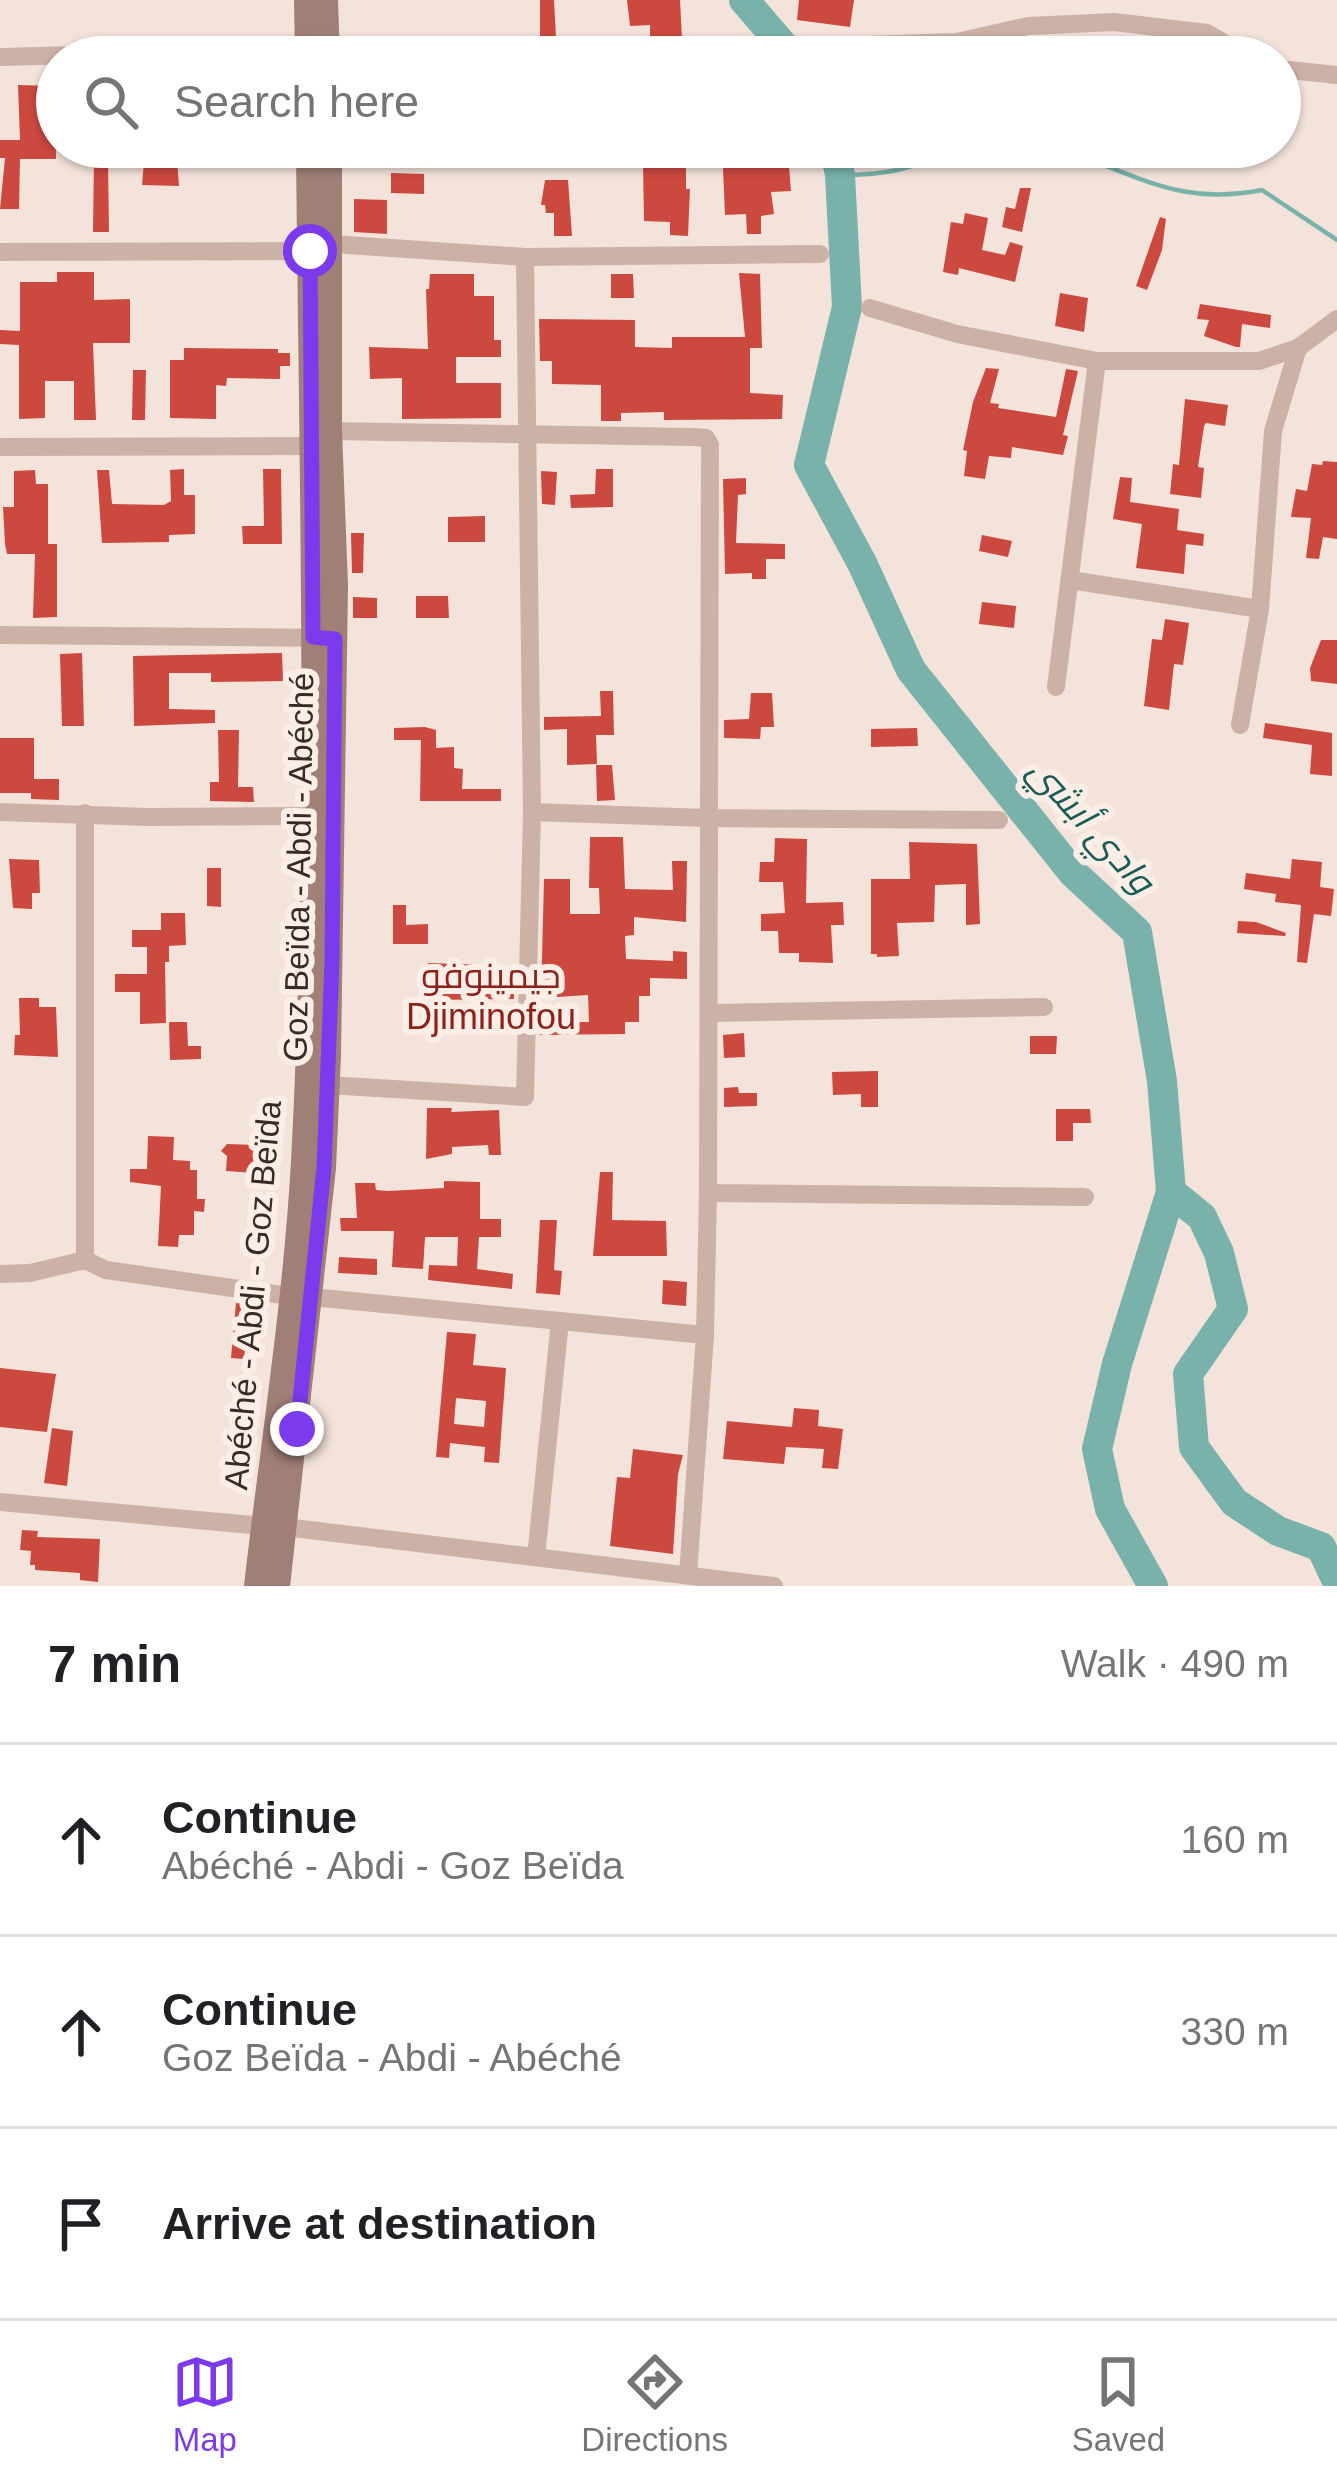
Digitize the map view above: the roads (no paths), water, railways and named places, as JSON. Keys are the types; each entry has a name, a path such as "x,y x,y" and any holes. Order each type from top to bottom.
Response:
{"main road":[{"path":"305,0 311,36"},
{"path":"318,36 326,0"},
{"name":"Abéché - Abdi - Goz Beïda","path":"268,1579 300,1297 302,1166 321,962 314,816 324,638 321,248 316,168"},
{"path":"319,176 322,168"},
{"name":"Goz Beïda - Abdi - Abéché","path":"300,1297 324,1168 324,638"}],"street":[{"path":"984,36 1028,26 1114,22 1212,36"},
{"path":"0,57 36,57"},
{"path":"1301,72 1337,75"},
{"path":"0,252 321,248 524,257 820,254"},
{"path":"327,1085 525,1097 532,812 524,257"},
{"path":"870,308 957,334 1096,361 1259,361 1298,348 1337,319"},
{"path":"1240,725 1260,608 1274,431 1298,348"},
{"path":"1057,687 1096,361"},
{"path":"0,447 320,438 706,438 710,445 708,1193 705,1335 688,1575"},
{"path":"1070,580 1260,608"},
{"path":"0,635 324,638"},
{"path":"0,812 314,816"},
{"path":"85,1260 86,812"},
{"path":"532,812 999,820"},
{"path":"710,1013 1044,1007"},
{"path":"708,1193 1085,1197"},
{"path":"0,1274 30,1273 85,1260 106,1270 300,1297 705,1335"},
{"path":"536,1557 560,1321"},
{"path":"0,1502 274,1526 774,1586"}],"waterway":[{"name":"وادي أبشي","path":"744,0 775,36"},
{"name":"وادي أبشي","path":"838,168 847,307 809,465 862,563 911,670 1073,873 1137,932 1162,1081 1171,1192 1117,1364 1097,1449 1110,1509 1153,1586"},
{"path":"840,175 905,168"},
{"path":"1111,168 1155,184 1204,194 1262,190 1337,240"},
{"path":"1171,1192 1202,1217 1219,1253 1233,1309 1188,1374 1194,1447 1234,1502 1278,1531 1321,1547 1337,1581"}],"district":[{"name":"جيمينوفو Djiminofou","path":"491,996"}]}
